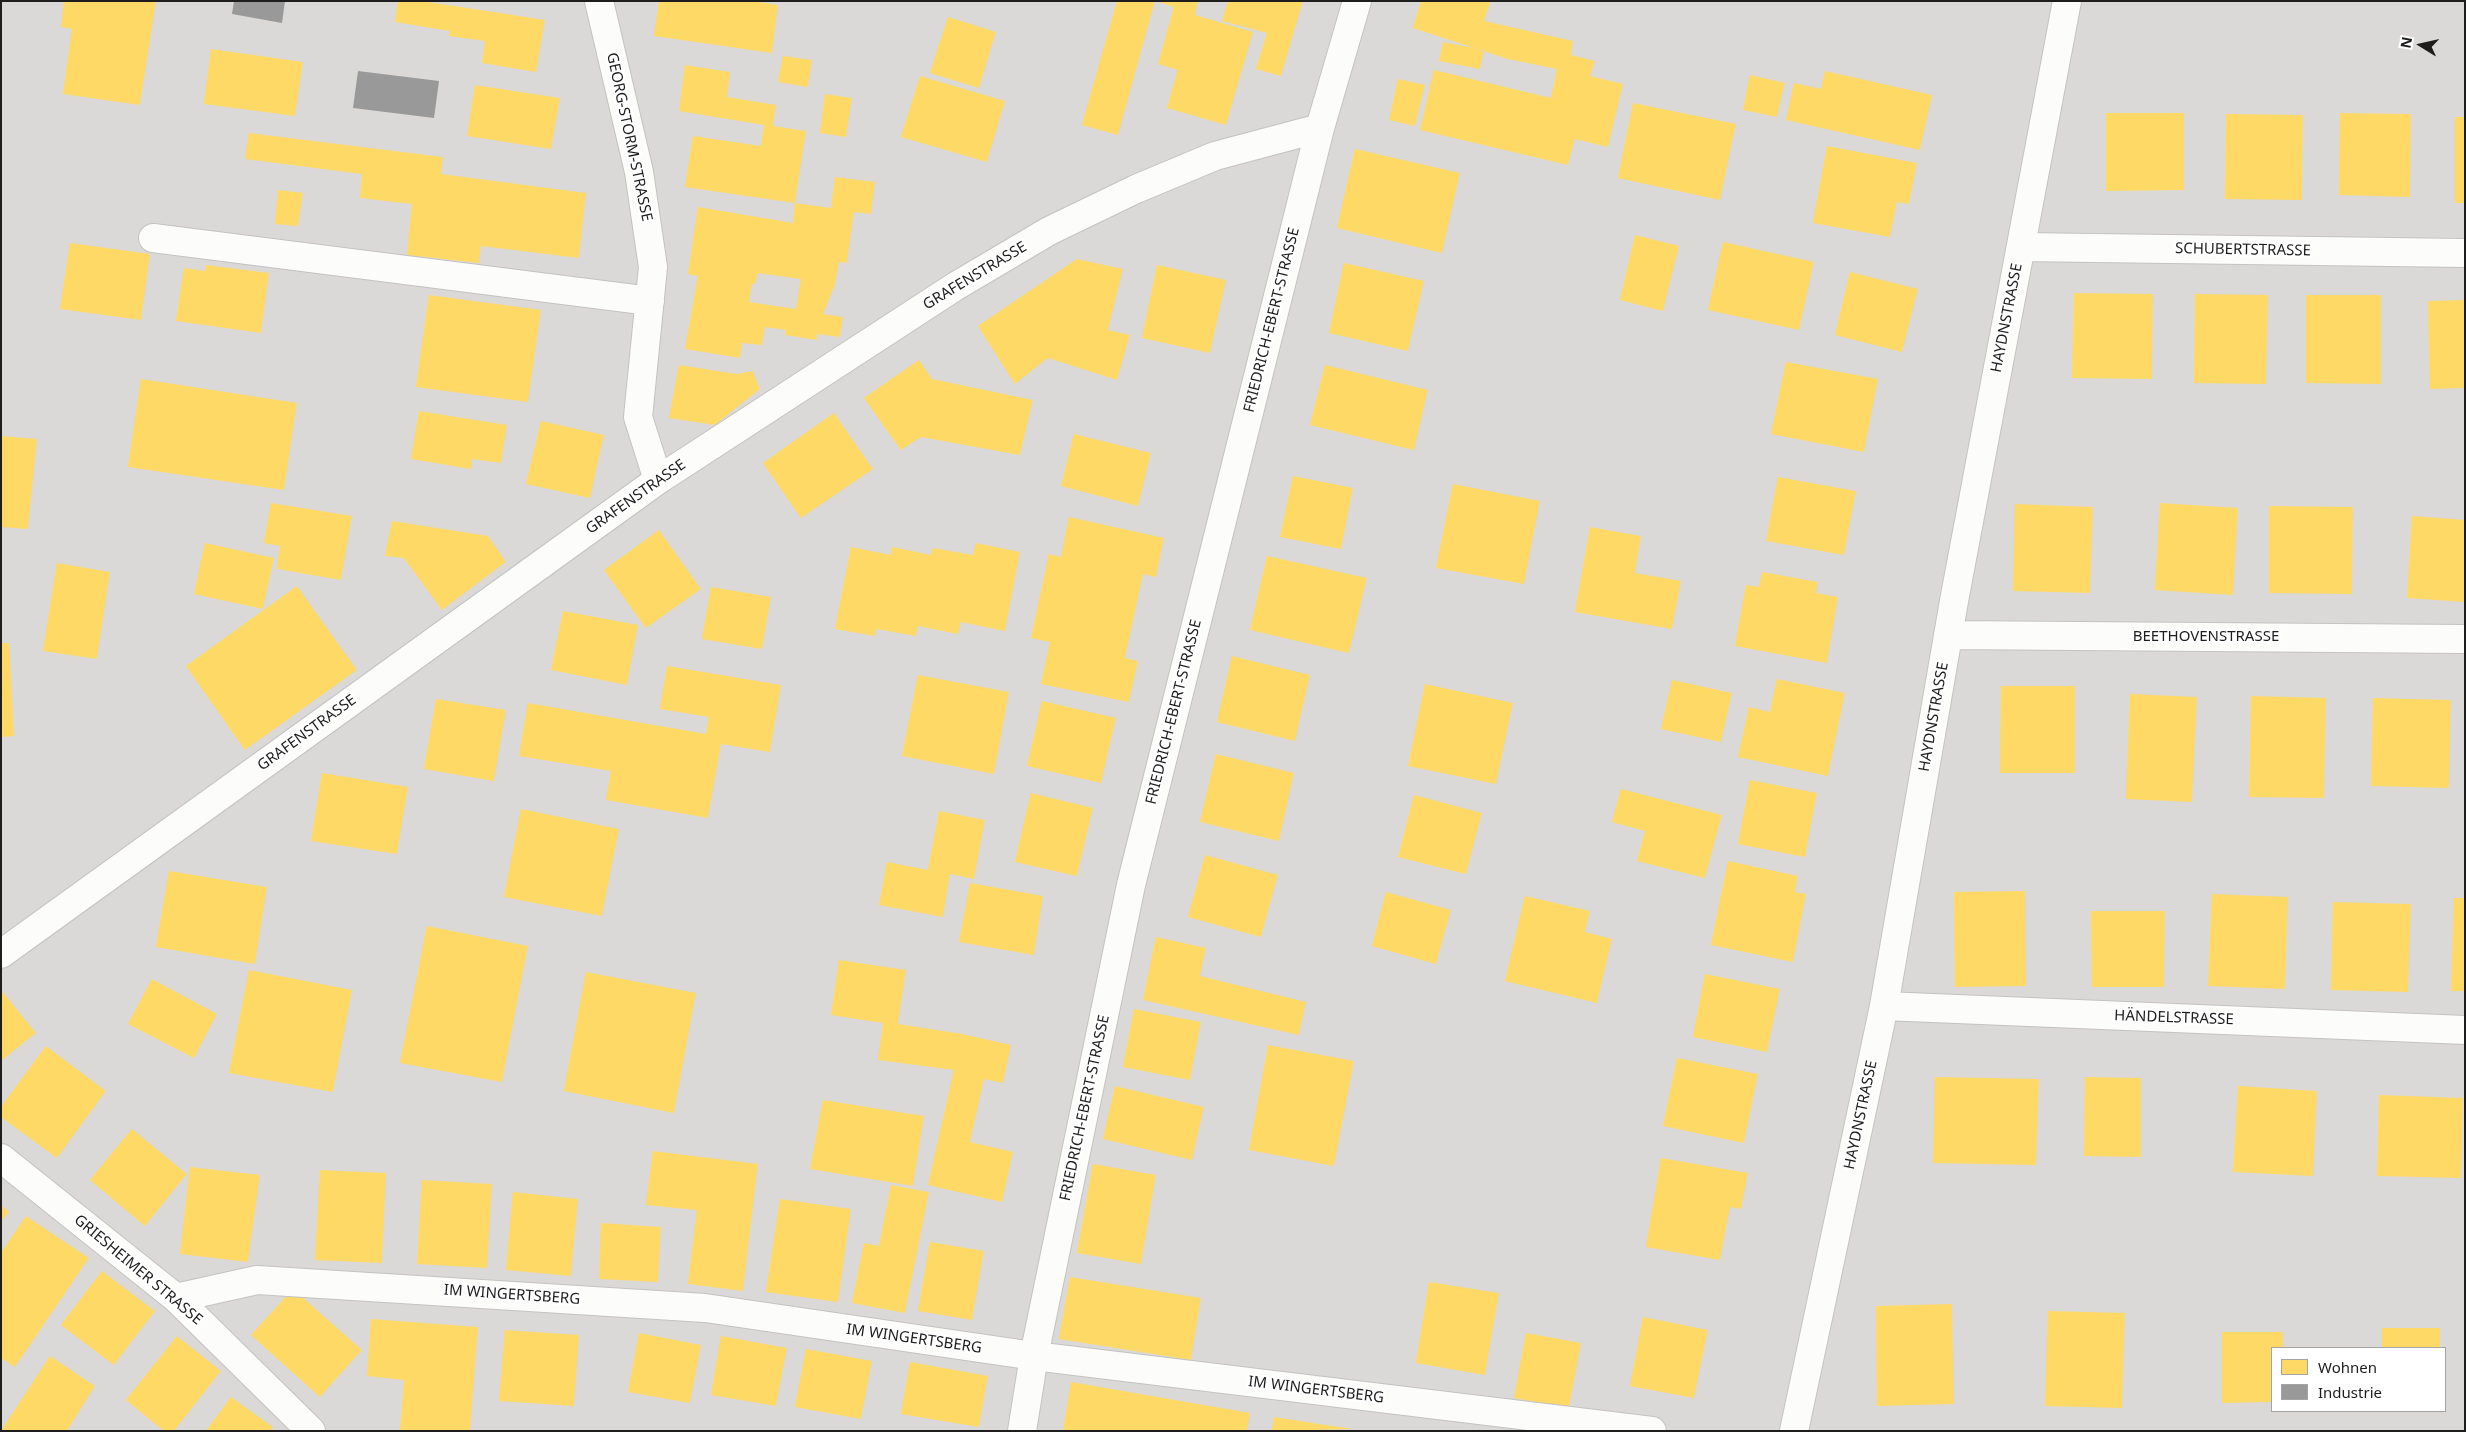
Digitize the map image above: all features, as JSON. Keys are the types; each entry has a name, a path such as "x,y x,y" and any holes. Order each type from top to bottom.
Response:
{"street":[{"name":"GEORG-STORM-STRASSE","path":"599,1 639,172 653,267 638,417 658,480"},
{"name":"FRIEDRICH-EBERT-STRASSE","path":"1022,1431 1034,1356 1131,885 1320,128 1357,1"},
{"name":"HAYDNSTRASSE","path":"1794,1431 1884,1006 1948,635 2067,1"},
{"name":"GRAFENSTRASSE","path":"1,954 658,480 956,286 1049,231 1136,189 1215,156 1320,128"},
{"path":"152,238 650,301"},
{"name":"SCHUBERTSTRASSE","path":"2022,246 2465,253"},
{"name":"BEETHOVENSTRASSE","path":"1948,635 2465,639"},
{"name":"HÄNDELSTRASSE","path":"1884,1006 2465,1030"},
{"name":"GRIESHEIMER STRASSE","path":"1,1158 176,1298 311,1431"},
{"name":"IM WINGERTSBERG","path":"176,1298 257,1280 383,1286 706,1308 1034,1356 1652,1431"}],"shaded area":[{"path":"1,1 2465,1 2465,1431 1,1431"}],"building: Wohnen":[{"path":"64,1 156,1 140,105 63,94 72,29 61,27"},
{"path":"398,1 422,1 545,20 536,72 482,63 485,41 449,36 450,31 395,22"},
{"path":"659,1 753,1 778,5 772,53 654,36"},
{"path":"1117,1 1155,1 1118,135 1082,125"},
{"path":"1156,1 1198,1 1195,15 1253,32 1226,125 1167,108 1178,70 1158,64 1174,7"},
{"path":"1228,1 1303,1 1281,76 1256,69 1267,33 1222,21"},
{"path":"1421,1 1491,1 1484,21 1573,41 1571,55 1595,61 1590,76 1623,84 1608,147 1575,139 1568,165 1420,130 1434,70 1551,98 1557,69 1508,59 1413,28"},
{"path":"948,17 996,32 979,88 930,73"},
{"path":"1443,42 1484,50 1480,69 1439,61"},
{"path":"211,49 303,62 295,116 204,104"},
{"path":"783,56 812,60 808,87 778,82"},
{"path":"685,65 730,72 727,97 776,105 773,126 806,131 795,203 685,187 693,136 761,146 764,125 679,111"},
{"path":"1825,71 1932,95 1920,150 1786,120 1794,83 1821,89"},
{"path":"1750,75 1785,83 1777,117 1743,110"},
{"path":"920,76 1005,101 987,162 901,137"},
{"path":"1398,79 1425,85 1415,126 1389,120"},
{"path":"475,85 560,98 551,149 467,136"},
{"path":"825,94 852,98 846,137 820,133"},
{"path":"1633,103 1736,124 1720,200 1618,178"},
{"path":"2106,113 2184,113 2184,190 2106,191"},
{"path":"2340,113 2411,114 2410,197 2339,195"},
{"path":"2226,114 2303,115 2302,200 2225,199"},
{"path":"2455,117 2465,117 2465,203 2455,203"},
{"path":"249,133 443,157 441,174 586,193 579,258 481,246 479,263 407,255 412,204 360,198 362,174 245,159"},
{"path":"1827,146 1917,163 1909,204 1897,202 1890,237 1813,223"},
{"path":"1355,149 1460,173 1442,253 1337,228"},
{"path":"835,177 875,182 871,214 854,212 847,263 839,262 835,285 823,314 843,317 840,337 817,334 817,340 785,335 786,330 765,327 762,345 742,343 740,358 685,349 698,276 688,274 698,207 793,223 795,203 831,208","holes":["758,273 801,279 796,309 749,302 752,284 755,284"]},
{"path":"278,190 303,193 298,226 275,224"},
{"path":"1635,235 1679,246 1663,311 1620,300"},
{"path":"1723,242 1814,262 1799,330 1708,310"},
{"path":"70,243 150,254 141,320 60,309"},
{"path":"1077,259 1123,269 1108,330 1130,335 1117,380 1048,358 1015,384 978,326"},
{"path":"1344,263 1424,281 1408,351 1329,333"},
{"path":"206,265 269,273 261,333 176,321 184,268 205,271"},
{"path":"1157,265 1226,280 1210,353 1142,338"},
{"path":"1850,272 1918,289 1902,352 1835,335"},
{"path":"2074,293 2153,294 2152,379 2072,378"},
{"path":"2195,294 2268,295 2266,384 2194,383"},
{"path":"429,295 541,310 528,402 416,387"},
{"path":"2306,295 2381,295 2381,384 2306,383"},
{"path":"2465,300 2465,388 2430,389 2428,301"},
{"path":"919,360 932,379 1033,400 1020,455 921,437 901,450 864,398"},
{"path":"1786,362 1878,379 1864,452 1771,434"},
{"path":"679,365 737,374 753,371 760,389 715,425 669,418"},
{"path":"1325,365 1428,390 1414,450 1310,425"},
{"path":"141,379 297,403 284,490 128,467"},
{"path":"419,411 507,425 501,463 472,459 471,469 411,459"},
{"path":"834,413 873,469 801,518 763,463"},
{"path":"541,421 604,435 590,498 526,484"},
{"path":"1074,434 1151,453 1138,506 1061,486"},
{"path":"1,436 37,439 28,529 1,527"},
{"path":"1293,476 1353,488 1341,549 1280,537"},
{"path":"1778,477 1856,491 1844,555 1766,541"},
{"path":"1453,484 1540,501 1524,584 1436,568"},
{"path":"271,503 352,516 341,580 277,569 280,546 264,543"},
{"path":"2160,503 2238,508 2233,595 2155,590"},
{"path":"2015,504 2093,507 2090,593 2013,591"},
{"path":"2269,506 2353,507 2352,594 2269,593"},
{"path":"2412,516 2465,520 2465,602 2407,598"},
{"path":"1069,517 1164,538 1156,577 1143,574 1125,658 1138,661 1129,702 1041,684 1050,642 1031,638 1049,554 1061,557"},
{"path":"392,521 488,536 506,562 442,610 404,558 385,556"},
{"path":"1590,527 1641,536 1635,573 1681,581 1672,629 1575,612"},
{"path":"659,530 701,589 646,628 604,570"},
{"path":"205,543 274,558 263,609 194,594"},
{"path":"976,543 1020,552 1005,631 961,622 958,634 918,626 916,636 876,629 875,636 835,629 851,547 891,555 892,547 931,555 933,548 973,555"},
{"path":"1267,556 1367,578 1349,653 1250,630"},
{"path":"57,563 110,572 97,659 43,651"},
{"path":"1762,572 1818,582 1816,593 1838,597 1827,663 1735,646 1746,585 1759,587"},
{"path":"297,586 357,670 245,750 186,666"},
{"path":"711,587 771,597 762,649 702,639"},
{"path":"563,611 638,625 627,685 551,670"},
{"path":"1,643 9,643 14,736 1,737"},
{"path":"1232,656 1310,675 1295,741 1217,722"},
{"path":"667,666 781,685 770,752 721,744 708,818 606,800 611,771 519,756 528,703 706,734 709,717 660,709"},
{"path":"918,675 1009,692 994,774 902,756"},
{"path":"1777,679 1845,693 1828,776 1738,757 1749,707 1770,712"},
{"path":"1672,680 1732,693 1721,742 1661,729"},
{"path":"1425,684 1513,703 1496,784 1408,766"},
{"path":"2001,686 2075,686 2075,773 2000,773"},
{"path":"2130,694 2197,697 2192,802 2126,799"},
{"path":"2251,696 2326,698 2324,798 2249,797"},
{"path":"2373,698 2451,700 2449,788 2371,786"},
{"path":"436,699 506,710 494,781 424,769"},
{"path":"1042,701 1116,718 1101,783 1027,766"},
{"path":"1216,754 1294,773 1279,841 1200,822"},
{"path":"322,773 408,787 397,854 311,841"},
{"path":"1750,780 1817,793 1805,857 1738,844"},
{"path":"1621,789 1722,815 1705,878 1637,861 1645,831 1612,822"},
{"path":"1031,793 1093,808 1077,876 1015,862"},
{"path":"1414,795 1482,813 1466,874 1398,857"},
{"path":"521,809 619,829 602,916 504,897"},
{"path":"939,811 985,820 974,879 950,874 943,917 879,905 887,862 928,870"},
{"path":"1205,855 1278,875 1261,937 1188,917"},
{"path":"1728,861 1798,876 1795,892 1806,894 1793,962 1711,945"},
{"path":"169,871 267,887 255,964 156,947"},
{"path":"970,883 1043,896 1034,955 959,942"},
{"path":"2025,891 2026,986 1955,987 1954,892"},
{"path":"1386,892 1451,910 1436,964 1372,946"},
{"path":"2212,894 2288,897 2285,989 2208,986"},
{"path":"1525,896 1590,911 1585,932 1612,939 1597,1003 1505,981"},
{"path":"2454,898 2465,898 2465,991 2451,991"},
{"path":"2333,902 2411,904 2408,992 2331,990"},
{"path":"2091,911 2165,911 2164,987 2092,987"},
{"path":"427,926 528,946 502,1082 400,1063"},
{"path":"1156,937 1206,948 1200,976 1306,1002 1299,1035 1143,1000"},
{"path":"839,960 906,970 898,1024 962,1034 1011,1045 1003,1083 984,1079 970,1142 1013,1152 1002,1202 928,1185 954,1070 878,1060 883,1023 831,1015"},
{"path":"249,970 352,990 333,1092 229,1073"},
{"path":"586,972 696,993 674,1113 564,1091"},
{"path":"1705,974 1780,989 1767,1052 1693,1037"},
{"path":"152,979 217,1014 194,1058 128,1024"},
{"path":"1,990 36,1033 1,1061"},
{"path":"1134,1009 1201,1022 1190,1080 1123,1067"},
{"path":"1268,1045 1354,1061 1334,1166 1249,1150"},
{"path":"46,1046 106,1091 57,1158 1,1117 1,1107"},
{"path":"1677,1058 1758,1074 1744,1143 1663,1126"},
{"path":"1935,1077 2039,1079 2036,1165 1933,1163"},
{"path":"2085,1077 2141,1078 2141,1157 2084,1156"},
{"path":"1115,1086 1204,1107 1192,1160 1103,1139"},
{"path":"2238,1086 2317,1091 2313,1176 2233,1172"},
{"path":"2379,1095 2463,1098 2461,1178 2377,1176"},
{"path":"823,1100 924,1116 913,1186 810,1169"},
{"path":"132,1129 187,1174 145,1226 90,1180"},
{"path":"653,1151 758,1164 743,1291 688,1284 697,1210 646,1205"},
{"path":"1661,1158 1748,1173 1741,1209 1730,1207 1720,1260 1646,1247"},
{"path":"1093,1164 1156,1175 1141,1264 1077,1253"},
{"path":"190,1167 260,1175 248,1262 180,1254"},
{"path":"320,1170 386,1173 382,1263 315,1260"},
{"path":"422,1180 492,1184 487,1268 417,1264"},
{"path":"891,1185 929,1192 905,1313 852,1303 864,1243 879,1246"},
{"path":"513,1192 578,1199 571,1276 506,1270"},
{"path":"780,1199 851,1209 838,1302 766,1292"},
{"path":"1,1205 9,1212 1,1221"},
{"path":"26,1216 89,1258 15,1367 1,1358 1,1253"},
{"path":"601,1223 661,1227 658,1282 599,1279"},
{"path":"930,1242 984,1251 972,1320 918,1311"},
{"path":"102,1271 155,1311 114,1365 61,1325"},
{"path":"1070,1277 1201,1298 1191,1360 1059,1339"},
{"path":"1429,1282 1499,1293 1485,1375 1416,1363"},
{"path":"293,1289 362,1350 320,1397 251,1335"},
{"path":"1952,1304 1954,1404 1877,1406 1876,1306"},
{"path":"2048,1311 2125,1313 2122,1408 2045,1406"},
{"path":"1643,1317 1708,1330 1694,1398 1630,1386"},
{"path":"371,1319 478,1327 470,1431 400,1431 404,1380 367,1376"},
{"path":"2382,1328 2440,1328 2440,1347 2382,1347"},
{"path":"505,1330 579,1335 574,1406 499,1401"},
{"path":"2222,1332 2283,1332 2283,1347 2271,1347 2271,1402 2222,1403"},
{"path":"639,1333 701,1345 690,1403 628,1392"},
{"path":"1526,1333 1581,1343 1569,1408 1514,1398"},
{"path":"177,1336 221,1371 174,1431 164,1431 126,1400"},
{"path":"721,1336 787,1348 776,1406 711,1395"},
{"path":"806,1349 872,1361 861,1419 795,1407"},
{"path":"50,1356 95,1386 67,1431 1,1431"},
{"path":"910,1362 988,1376 979,1427 901,1414"},
{"path":"1071,1382 1250,1413 1247,1431 1063,1431"},
{"path":"231,1397 273,1427 270,1431 206,1431"},
{"path":"1274,1417 1319,1424 1353,1429 1272,1431"}],"building: Industrie":[{"path":"234,1 285,1 282,23 232,14"},
{"path":"358,71 439,81 434,118 353,108"}]}
